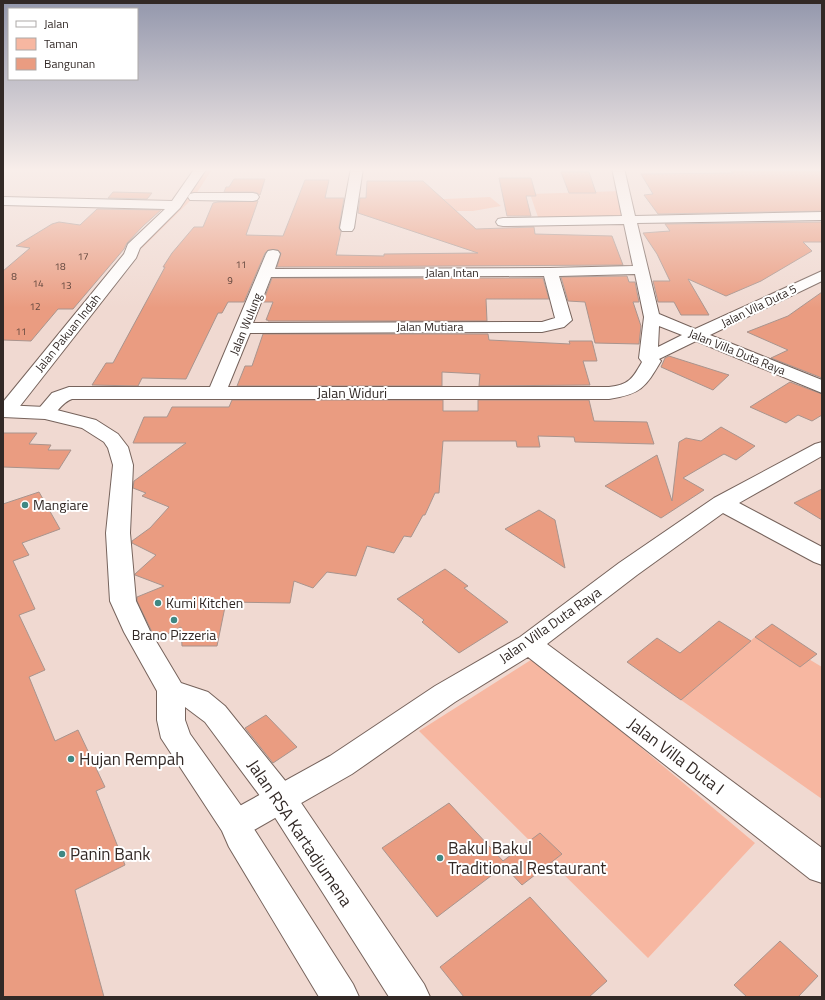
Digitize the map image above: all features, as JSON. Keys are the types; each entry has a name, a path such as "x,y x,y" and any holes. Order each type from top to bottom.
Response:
{"street":[{"path":"131,255 134,247 166,215"},
{"path":"131,255 143,247 176,215"},
{"path":"347,228 349,215"},
{"path":"627,215 652,317 648,358 653,358"},
{"path":"504,222 822,216"},
{"name":"Jalan Wulung","path":"217,393 273,254"},
{"name":"Jalan Pakuan Indah","path":"4,411 131,255"},
{"name":"Jalan Intan","path":"266,273 550,272 638,270"},
{"name":"Jalan Mutiara","path":"244,328 550,326 558,324 564,320 550,272"},
{"name":"Jalan Vila Duta 5","path":"653,358 822,275"},
{"name":"Jalan Villa Duta Raya","path":"652,317 822,387"},
{"name":"Jalan Widuri","path":"45,413 59,396 69,393 623,392 632,389 639,383 653,358"},
{"path":"4,411 45,413 89,424 111,438 120,453 118,533 123,601 137,632 171,691 171,720 176,738 236,824 241,837 340,997"},
{"name":"Jalan Villa Duta Raya","path":"236,824 341,765 445,694 529,644 628,569 722,503 822,448"},
{"path":"722,503 822,557"},
{"name":"Jalan Villa Duta I","path":"529,644 822,868"},
{"name":"Jalan RSA Kartadjumena","path":"171,691 198,700 214,713 280,798 411,997"}],"green space":[{"path":"163,215 176,215 143,247 131,255"},
{"path":"537,215 626,215 627,217 538,217"},
{"path":"762,631 822,667 822,799 681,700"},
{"path":"534,658 755,843 648,958 419,731"}],"building":[{"path":"91,215 156,215 127,243 124,249 73,309 58,309 31,341 3,340 3,271 30,248 16,246 52,224 59,222 80,225"},
{"path":"208,215 253,215 246,235 283,236 291,215 341,215 339,228 341,232 336,255 384,256 384,254 478,253 363,215 460,215 476,229 534,227 535,234 612,236 623,265 277,267 281,253 278,250 268,250 265,253 244,302 228,302 222,313 218,313 186,379 142,378 138,386 92,385 106,363 113,363 165,267 163,267 172,253 194,227 203,227"},
{"path":"507,215 531,215 531,216 507,216"},
{"path":"822,222 822,242 803,242 812,251 761,281 726,296 688,279 709,315 681,315 674,302 658,302 653,281 670,281 657,254 643,233 670,231 665,224"},
{"path":"627,276 629,282 635,282 639,302 633,302 641,326 639,344 595,343 585,302 568,301 561,277"},
{"path":"272,278 543,278 549,299 486,299 487,321 268,321 266,320 273,302 263,302"},
{"path":"822,292 822,378 771,358 788,350 747,332 788,316"},
{"path":"263,334 488,334 489,340 570,344 569,341 592,341 597,361 583,361 590,385 479,386 480,374 442,372 442,386 237,386 245,366 252,366"},
{"path":"669,356 729,375 713,390 661,367 665,358"},
{"path":"790,382 822,394 822,415 812,421 798,415 786,423 750,407"},
{"path":"232,400 443,400 443,411 478,411 478,400 589,400 594,421 647,422 654,444 575,442 574,437 538,436 540,447 517,447 516,441 443,441 439,493 435,493 425,515 423,515 411,537 404,536 394,553 367,546 356,576 327,572 313,588 294,581 290,603 226,602 217,646 182,646 181,627 157,639 137,601 137,597 164,586 135,575 156,555 132,543 132,541 150,528 169,507 142,496 146,493 133,488 134,481 186,443 133,443 144,417 167,417 172,407 229,407"},
{"path":"721,427 755,446 736,460 724,454 683,478 704,490 661,518 605,486 657,455 672,501 679,442 686,438 701,441"},
{"path":"3,433 37,433 29,444 51,445 48,450 71,450 59,469 3,467"},
{"path":"822,489 822,520 794,503"},
{"path":"39,492 60,529 22,543 29,555 13,561 35,609 19,615 45,670 29,677 55,741 78,730 105,787 96,791 125,865 75,890 104,997 3,997 3,504"},
{"path":"539,510 555,520 565,568 505,529"},
{"path":"445,569 468,586 464,588 508,622 459,653 422,622 424,620 397,599"},
{"path":"719,621 751,641 681,700 627,662 657,638 680,653"},
{"path":"772,624 817,654 800,667 755,637"},
{"path":"266,715 297,747 273,763 245,728"},
{"path":"449,803 503,861 540,833 562,854 522,885 504,866 437,917 382,848"},
{"path":"530,897 607,981 589,997 464,997 440,967"},
{"path":"780,941 818,976 798,997 747,997 734,985"}],"place":[{"name":"Mangiare","path":"25,505"},
{"name":"Kumi Kitchen","path":"158,603"},
{"name":"Brano Pizzeria","path":"174,620"},
{"name":"Hujan Rempah","path":"71,759"},
{"name":"Panin Bank","path":"62,854"},
{"name":"Bakul Bakul Traditional Restaurant","path":"440,858"}]}
